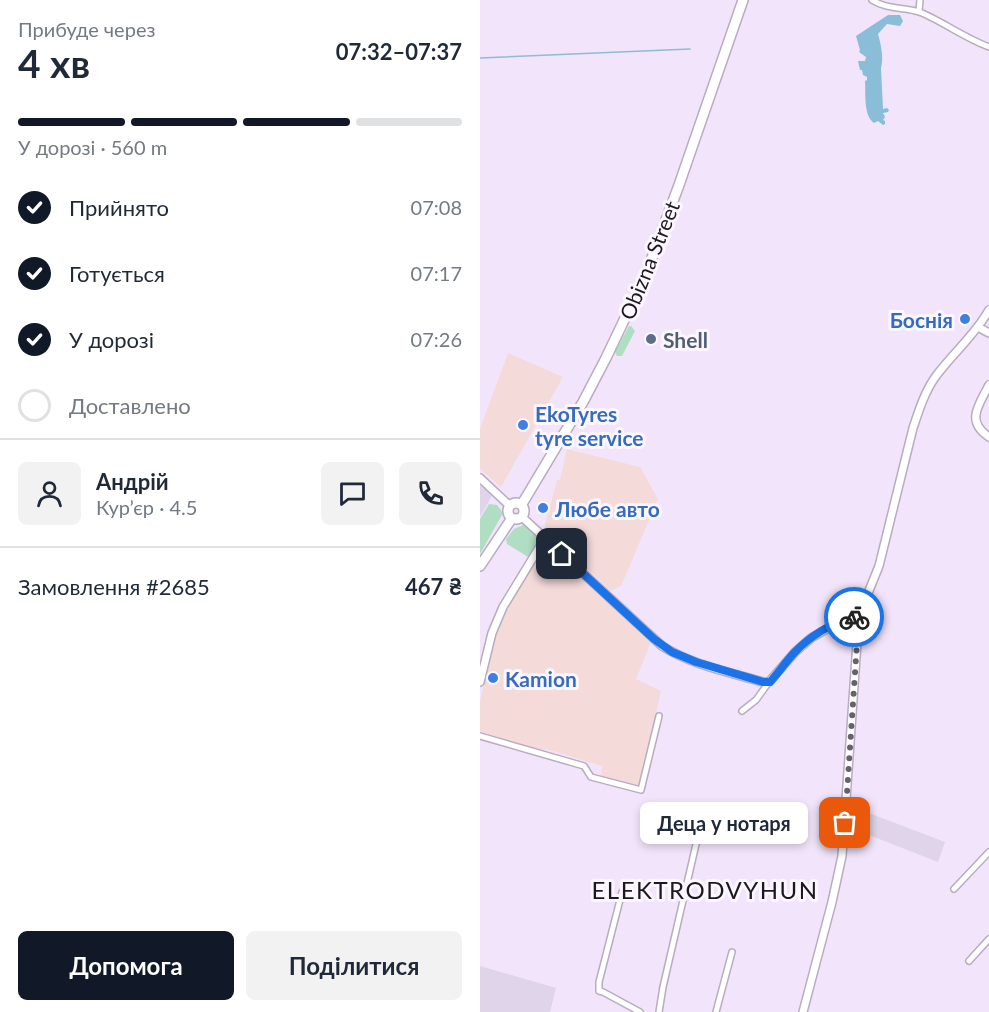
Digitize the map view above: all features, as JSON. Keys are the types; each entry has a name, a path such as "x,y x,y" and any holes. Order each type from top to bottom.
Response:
{"highway":[{"name":"Obizna Street","path":"522,504 583,402 646,274 743,0"},
{"path":"517,502 522,504 525,509 522,517 512,518 508,513 510,506 517,502"},
{"path":"480,566 512,518"}],"main road":[{"path":"803,1012 835,892 842,856 860,621 879,566 920,407 936,376 978,327 989,310"},
{"path":"978,327 989,333"},
{"path":"989,385 976,410 975,417 977,426 989,436"},
{"path":"480,478 510,506"},
{"path":"522,517 654,639 672,652 696,662 763,682 770,682 795,652 811,638 851,617 860,621"},
{"path":"480,682 492,633 503,607 545,538"}],"street":[{"path":"872,0 890,8 919,11 989,47"},
{"path":"919,11 920,0"},
{"path":"742,711 756,700 770,682"},
{"path":"480,736 584,766 591,777 641,790 659,716"},
{"path":"659,1012 697,840"},
{"path":"954,889 989,852"},
{"path":"622,892 599,982 599,991 640,1012"},
{"path":"969,961 989,939"},
{"path":"716,1012 732,952"}],"shaded area":[{"path":"508,353 563,377 501,487 480,469 480,429"},
{"path":"567,449 640,467 658,499 621,586 611,591 546,531 545,525 557,480 560,480"},
{"path":"480,482 493,494 480,517"},
{"path":"547,548 557,553 651,642 636,679 661,691 640,786 601,777 602,766 546,749 541,751 480,731 480,701 498,627 509,600 544,549"},
{"path":"861,810 945,842 938,862 851,828 853,813 860,813"},
{"path":"480,966 556,988 550,1012 480,1012"}],"green space":[{"path":"629,326 635,331 622,356 617,356 615,352"},
{"path":"489,504 497,505 503,513 480,554 480,519"},
{"path":"523,525 536,535 537,539 528,557 507,544 506,539 514,529"}],"water":[{"path":"888,15 900,15 903,21 900,26 887,24 878,34 882,56 883,109 889,110 883,113 885,124 883,125 878,121 874,123 868,115 865,97 867,77 860,70 858,61 865,61 866,57 859,52 856,36"}],"waterway":[{"path":"480,58 690,49"}],"way so far":[{"path":"845,823 860,618 854,617"}],"place":[{"name":"Боснія","path":"965,319"},
{"name":"Shell","path":"651,339"},
{"name":"EkoTyres tyre service","path":"523,425"},
{"name":"Любе авто","path":"543,508"},
{"name":"Kamion","path":"493,678"},
{"name":"Деца у нотаря","path":"845,823"}],"district":[{"name":"ELEKTRODVYHUN","path":"705,889"}],"route":[{"path":"562,554 662,646 696,662 763,682 770,682 795,652 811,638 837,623 854,617"}]}
